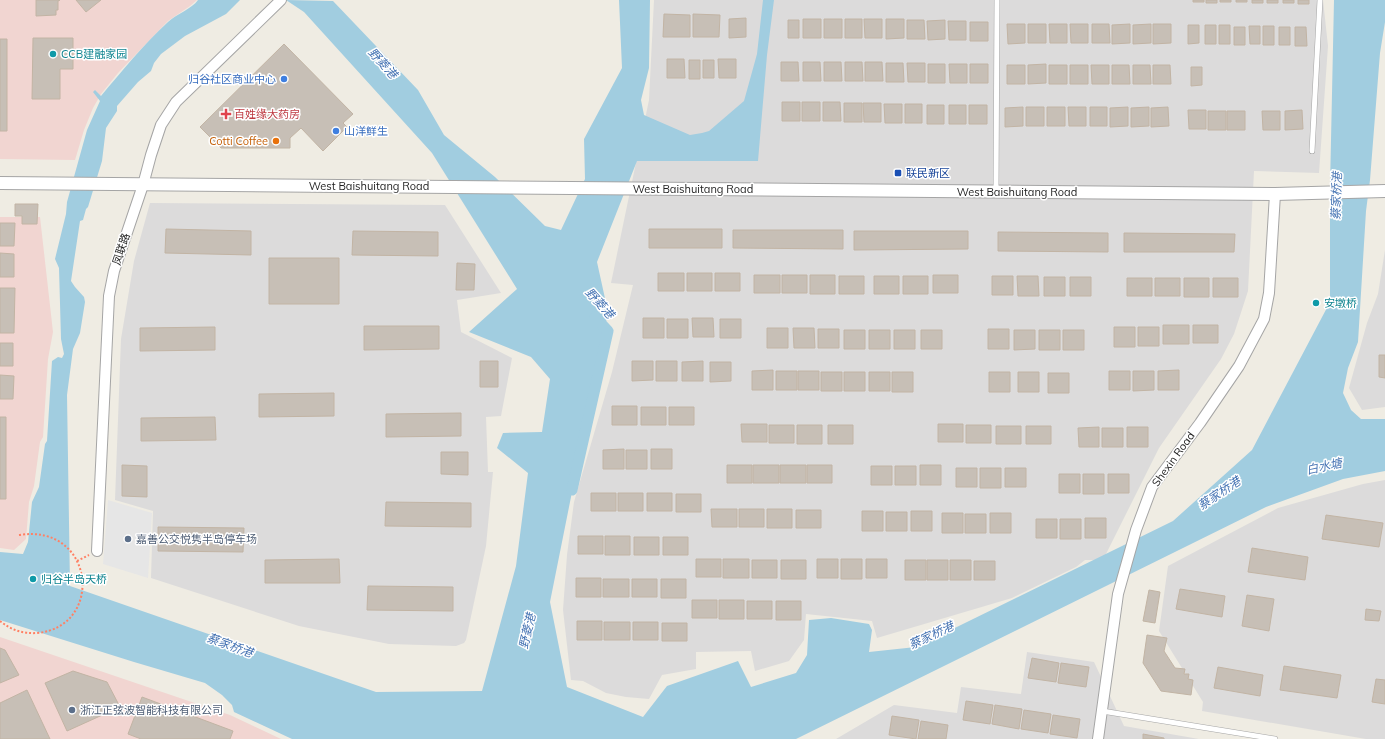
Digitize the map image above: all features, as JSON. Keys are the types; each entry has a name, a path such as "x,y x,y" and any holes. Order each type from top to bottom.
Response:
{"street":[{"name":"凤联路","path":"98,551 109,296 114,271 143,185 151,155 161,125 176,102 279,2"},
{"name":"West Baishuitang Road","path":"0,183 1275,194 1385,191"},
{"name":"Shexin Road","path":"1098,739 1118,594 1136,530 1152,487 1200,423 1239,366 1264,319 1269,293 1275,194"}],"lane":[{"path":"996,192 997,0"},
{"path":"1312,151 1320,0"},
{"path":"1102,711 1275,739"}],"path":[{"path":"0,621 6,626 30,634 44,632 56,628 66,621 79,604 82,594 82,579 79,564 67,547 50,536 30,533 20,535"}],"shaded area":[{"path":"0,0 197,0 168,21 118,73 101,94 93,108 84,130 75,160 0,159"},
{"path":"654,0 1323,0 1328,46 1319,173 1254,171 1248,291 1234,334 1221,359 1159,448 1103,560 1085,560 1076,567 1012,598 877,638 872,621 806,614 804,640 789,661 755,671 751,651 696,652 696,669 662,675 649,699 606,693 583,681 571,680 563,610 567,555 574,502 612,372 633,285 611,283 649,100"},
{"path":"150,203 445,205 501,293 457,300 461,332 512,358 501,416 486,417 488,472 493,472 486,546 466,640 464,643 456,646 389,644 299,626 151,578 153,511 115,500 121,339 134,261"},
{"path":"0,217 40,217 53,332 48,359 43,437 40,442 34,486 29,502 26,539 14,550 0,548"},
{"path":"1385,250 1385,407 1362,410 1349,388 1367,323 1378,294"},
{"path":"1385,480 1385,739 1366,739 1202,711 1203,702 1159,631 1168,566 1278,508 1363,484"},
{"name":"嘉善公交悦隽半岛停车场","path":"108,500 152,513 148,578 103,564"},
{"path":"0,637 230,715 281,739 0,739"},
{"path":"1027,652 1094,662 1124,726 1199,739 836,739 894,705 957,713 961,687 1021,694"}],"water":[{"path":"198,0 240,0 226,14 185,36 161,54 154,63 151,71 138,82 117,106 117,111 106,128 102,161 88,207 83,220 80,221 71,281 84,297 85,302 80,333 73,349 67,395 70,586 376,692 482,691 516,566 528,473 497,448 503,433 542,432 550,379 531,357 469,332 517,289 432,153 304,12 286,0 333,1 418,90 444,135 495,177 545,226 561,230 585,179 584,139 622,68 619,0 650,0 649,68 641,100 644,115 690,135 709,131 744,101 757,54 763,0 774,0 767,55 758,161 637,161 597,262 608,312 550,602 567,687 643,717 667,686 738,661 751,687 796,673 807,655 809,620 831,618 869,624 872,630 869,652 916,647 1173,521 1252,450 1330,302 1330,187 1334,0 1385,0 1385,22 1380,53 1370,180 1366,211 1358,342 1348,368 1343,393 1351,410 1361,419 1385,419 1385,471 1343,479 1266,507 796,739 292,739 234,712 232,705 222,695 205,683 0,620 0,552 23,554 28,542 32,502 39,487 45,444 47,441 52,361 58,357 62,358 64,354 61,339 59,268 55,259 66,214 67,202 87,130 100,101 93,92 95,90 101,96 133,58 171,19 192,6"}],"building":[{"path":"36,0 60,0 58,1 58,10 56,10 56,15 36,16"},
{"path":"76,0 101,0 86,12"},
{"path":"1193,0 1204,0 1204,2 1193,2"},
{"path":"1206,0 1217,0 1217,3 1206,3"},
{"path":"1220,0 1231,0 1231,2 1220,2"},
{"path":"1236,0 1247,0 1247,2 1236,2"},
{"path":"1252,0 1263,0 1263,3 1252,3"},
{"path":"1267,0 1278,0 1278,3 1267,3"},
{"path":"1283,0 1294,0 1294,3 1283,3"},
{"path":"1298,0 1309,0 1309,4 1298,4"},
{"path":"664,14 690,15 690,37 663,37"},
{"path":"693,14 720,15 719,37 693,37"},
{"path":"746,18 746,37 729,38 729,19"},
{"path":"803,19 821,19 821,38 803,38"},
{"path":"824,19 842,19 842,38 824,38"},
{"path":"845,19 862,19 862,38 845,38"},
{"path":"864,19 882,19 882,38 865,38"},
{"path":"886,19 904,19 904,38 886,39"},
{"path":"788,20 799,20 799,38 788,38"},
{"path":"907,20 924,20 925,39 907,39"},
{"path":"945,20 945,39 928,40 927,21"},
{"path":"948,21 966,21 966,40 949,40"},
{"path":"970,22 988,22 988,41 970,41"},
{"path":"1007,24 1025,24 1025,43 1008,44"},
{"path":"1028,24 1046,24 1046,43 1028,43"},
{"path":"1049,24 1067,24 1067,43 1050,43"},
{"path":"1070,24 1088,24 1088,43 1071,43"},
{"path":"1092,24 1109,24 1110,43 1092,43"},
{"path":"1130,24 1130,43 1112,44 1112,25"},
{"path":"1151,24 1151,43 1133,44 1133,25"},
{"path":"1153,24 1171,24 1171,43 1153,44"},
{"path":"1188,25 1199,25 1199,43 1188,44"},
{"path":"1205,25 1216,25 1216,44 1205,44"},
{"path":"1219,25 1230,25 1230,44 1219,44"},
{"path":"1249,26 1260,26 1260,44 1250,44"},
{"path":"1263,26 1274,26 1274,45 1263,45"},
{"path":"1234,27 1245,27 1245,45 1234,45"},
{"path":"1279,27 1290,27 1290,45 1279,45"},
{"path":"1295,27 1306,27 1307,46 1295,46"},
{"name":"CCB建融家园","path":"33,38 73,38 73,69 60,69 60,99 32,99"},
{"path":"0,39 7,39 7,131 0,131"},
{"name":"归谷社区商业中心","path":"284,44 353,114 343,123 347,127 323,151 301,128 290,138 290,148 221,148 200,127"},
{"path":"667,59 684,59 685,78 667,78"},
{"path":"718,59 736,59 736,78 719,78"},
{"path":"689,60 700,60 700,79 689,79"},
{"path":"703,60 714,60 714,78 703,78"},
{"path":"781,62 798,62 799,81 781,81"},
{"path":"803,62 820,62 821,81 803,81"},
{"path":"824,62 841,62 842,81 824,81"},
{"path":"845,62 862,62 863,81 845,81"},
{"path":"865,62 882,62 883,81 865,81"},
{"path":"886,63 903,63 904,82 886,82"},
{"path":"907,63 925,63 925,82 908,82"},
{"path":"928,64 945,64 945,83 928,83"},
{"path":"949,64 967,64 967,83 950,83"},
{"path":"970,64 988,64 988,83 970,83"},
{"path":"1046,64 1046,83 1028,84 1028,65"},
{"path":"1007,65 1025,65 1025,84 1007,84"},
{"path":"1049,65 1067,65 1067,84 1049,84"},
{"path":"1070,65 1088,65 1088,84 1070,84"},
{"path":"1091,65 1109,65 1109,84 1092,84"},
{"path":"1112,65 1129,65 1130,84 1112,84"},
{"path":"1133,65 1150,65 1151,84 1133,84"},
{"path":"1153,65 1170,65 1171,84 1153,84"},
{"path":"1191,67 1202,67 1202,85 1191,86"},
{"path":"782,102 800,102 800,121 782,121"},
{"path":"802,102 820,102 820,121 802,121"},
{"path":"823,102 840,102 841,121 823,121"},
{"path":"844,103 862,103 862,122 844,122"},
{"path":"863,103 881,103 881,122 864,122"},
{"path":"884,104 902,104 902,123 885,123"},
{"path":"905,104 922,104 922,123 905,123"},
{"path":"927,105 944,105 944,124 927,124"},
{"path":"949,105 966,105 966,124 949,124"},
{"path":"969,105 987,105 987,124 969,124"},
{"path":"1023,107 1023,126 1005,127 1005,108"},
{"path":"1026,107 1044,107 1044,126 1026,126"},
{"path":"1047,107 1065,107 1065,126 1047,126"},
{"path":"1068,107 1086,107 1086,126 1069,126"},
{"path":"1090,107 1107,107 1107,126 1090,126"},
{"path":"1128,107 1128,126 1110,127 1110,108"},
{"path":"1149,107 1149,126 1131,127 1131,108"},
{"path":"1168,107 1169,126 1151,127 1151,108"},
{"path":"1188,110 1206,110 1206,129 1189,129"},
{"path":"1302,110 1303,129 1285,130 1285,111"},
{"path":"1208,111 1226,111 1226,130 1208,130"},
{"path":"1227,111 1245,111 1245,130 1227,130"},
{"path":"1262,111 1280,111 1280,130 1263,130"},
{"path":"15,204 38,204 37,224 22,224 22,216 15,216"},
{"path":"0,223 15,223 14,246 0,246"},
{"path":"166,229 251,231 251,255 165,253"},
{"path":"649,229 722,229 722,248 649,248"},
{"path":"733,230 843,230 843,249 733,248"},
{"path":"353,231 438,232 438,256 352,255"},
{"path":"854,231 968,231 968,249 854,250"},
{"path":"998,232 1108,233 1108,252 998,251"},
{"path":"1124,233 1235,234 1234,252 1124,252"},
{"path":"0,253 14,254 14,277 0,277"},
{"path":"269,258 339,258 339,304 269,304"},
{"path":"457,263 475,264 474,290 456,290"},
{"path":"658,273 684,273 684,291 658,291"},
{"path":"687,273 712,273 712,291 687,291"},
{"path":"715,273 740,273 740,291 715,291"},
{"path":"754,275 780,275 780,293 754,293"},
{"path":"782,275 807,275 807,293 782,293"},
{"path":"810,275 835,275 835,294 810,294"},
{"path":"933,275 958,275 958,293 933,293"},
{"path":"839,276 864,276 864,294 839,294"},
{"path":"874,276 899,276 899,294 874,294"},
{"path":"903,276 928,276 928,294 903,294"},
{"path":"992,276 1013,276 1013,295 992,295"},
{"path":"1017,276 1038,276 1039,296 1018,296"},
{"path":"1044,277 1065,277 1065,296 1044,296"},
{"path":"1070,277 1091,277 1091,296 1070,296"},
{"path":"1127,278 1152,278 1152,296 1127,296"},
{"path":"1155,278 1180,278 1180,296 1155,296"},
{"path":"1184,278 1209,278 1209,297 1184,297"},
{"path":"1213,278 1238,278 1238,297 1213,297"},
{"path":"0,288 15,288 14,333 0,333"},
{"path":"643,318 664,318 664,338 643,338"},
{"path":"692,318 713,318 714,337 693,337"},
{"path":"667,319 688,319 688,338 667,338"},
{"path":"720,319 741,319 741,338 720,338"},
{"path":"1163,325 1189,325 1189,344 1163,344"},
{"path":"1193,325 1218,325 1218,343 1193,343"},
{"path":"364,326 439,326 439,349 364,350"},
{"path":"215,327 215,350 140,351 140,328"},
{"path":"1114,327 1135,327 1135,347 1114,347"},
{"path":"1138,327 1159,327 1159,346 1138,346"},
{"path":"767,328 788,328 788,348 767,348"},
{"path":"793,328 814,328 815,348 794,348"},
{"path":"818,329 839,329 839,348 818,348"},
{"path":"988,329 1009,329 1009,349 988,349"},
{"path":"844,330 865,330 865,349 844,349"},
{"path":"869,330 890,330 890,349 869,349"},
{"path":"894,330 915,330 915,349 894,349"},
{"path":"921,330 942,330 942,349 921,349"},
{"path":"1014,330 1035,330 1035,349 1014,350"},
{"path":"1039,330 1060,330 1060,350 1039,350"},
{"path":"1063,330 1084,330 1084,350 1063,350"},
{"path":"0,343 13,343 13,366 0,366"},
{"path":"1379,355 1385,355 1385,378 1379,377"},
{"path":"480,361 498,361 498,387 480,387"},
{"path":"632,361 653,361 653,380 632,381"},
{"path":"656,361 677,361 677,381 656,381"},
{"path":"703,361 703,381 682,381 682,362"},
{"path":"710,362 731,362 731,381 710,382"},
{"path":"773,370 773,390 752,390 752,371"},
{"path":"1179,370 1179,390 1158,390 1158,371"},
{"path":"776,371 797,371 797,390 776,390"},
{"path":"798,371 819,371 819,390 798,390"},
{"path":"1109,371 1130,371 1130,390 1109,390"},
{"path":"1133,371 1154,371 1154,390 1133,391"},
{"path":"821,372 842,372 842,391 821,391"},
{"path":"844,372 865,372 865,391 844,391"},
{"path":"869,372 890,372 890,391 869,391"},
{"path":"892,372 913,372 913,392 892,392"},
{"path":"989,372 1010,372 1010,392 989,392"},
{"path":"1018,372 1039,372 1039,392 1018,392"},
{"path":"1048,373 1069,373 1069,393 1048,393"},
{"path":"0,375 14,376 13,399 0,399"},
{"path":"334,393 334,416 259,417 259,394"},
{"path":"612,406 637,406 637,425 612,425"},
{"path":"641,407 666,407 666,425 641,425"},
{"path":"669,407 694,407 694,425 669,425"},
{"path":"461,413 461,436 386,437 386,414"},
{"path":"0,417 6,417 6,499 0,499"},
{"path":"215,417 216,440 141,441 141,418"},
{"path":"741,424 767,424 767,442 742,442"},
{"path":"938,424 963,424 963,442 938,442"},
{"path":"769,425 794,425 794,443 769,443"},
{"path":"797,425 822,425 822,444 797,444"},
{"path":"828,425 853,425 853,444 828,444"},
{"path":"966,425 991,425 991,443 966,443"},
{"path":"996,426 1021,426 1021,444 996,444"},
{"path":"1026,426 1051,426 1051,444 1026,444"},
{"path":"1099,427 1099,447 1079,447 1078,428"},
{"path":"1127,427 1148,427 1148,447 1127,447"},
{"path":"1102,428 1123,428 1123,447 1102,447"},
{"path":"624,449 624,469 603,469 603,450"},
{"path":"651,449 672,449 672,469 651,469"},
{"path":"626,450 647,450 647,469 626,469"},
{"path":"441,452 468,452 468,475 441,474"},
{"path":"122,465 147,466 147,497 122,496"},
{"path":"727,465 752,465 752,483 727,483"},
{"path":"753,465 779,465 779,483 753,483"},
{"path":"780,465 806,465 806,483 780,483"},
{"path":"807,465 832,465 832,483 807,483"},
{"path":"920,465 941,465 941,485 920,485"},
{"path":"871,466 892,466 892,485 871,485"},
{"path":"895,466 916,466 916,485 895,485"},
{"path":"956,468 977,468 977,487 956,487"},
{"path":"980,468 1001,468 1001,488 980,488"},
{"path":"1005,468 1026,468 1026,487 1005,487"},
{"path":"1059,474 1080,474 1080,493 1059,493"},
{"path":"1083,474 1104,474 1104,494 1083,494"},
{"path":"1108,474 1129,474 1129,493 1108,493"},
{"path":"591,493 616,493 616,511 591,511"},
{"path":"618,493 643,493 643,511 618,511"},
{"path":"647,493 672,493 672,511 647,511"},
{"path":"676,494 701,494 701,512 676,512"},
{"path":"386,502 471,503 471,527 385,526"},
{"path":"711,509 737,509 737,527 712,527"},
{"path":"739,509 764,509 764,527 739,527"},
{"path":"767,509 792,509 792,528 767,528"},
{"path":"796,510 821,510 821,528 796,528"},
{"path":"862,511 883,511 883,531 862,531"},
{"path":"911,511 932,511 932,531 911,531"},
{"path":"886,512 907,512 907,531 886,531"},
{"path":"942,513 963,513 963,533 942,533"},
{"path":"990,513 1011,513 1011,533 990,533"},
{"path":"965,514 986,514 986,533 965,533"},
{"path":"1326,515 1383,523 1379,547 1322,539"},
{"path":"1085,518 1106,518 1106,538 1085,538"},
{"path":"1036,519 1057,519 1057,538 1036,538"},
{"path":"1060,519 1081,519 1081,539 1060,539"},
{"path":"158,527 244,528 243,552 158,551"},
{"path":"578,536 603,536 603,554 578,554"},
{"path":"605,536 630,536 630,555 605,555"},
{"path":"634,537 659,537 659,555 634,555"},
{"path":"663,537 688,537 688,555 663,555"},
{"path":"1252,548 1308,557 1305,580 1248,572"},
{"path":"339,559 340,583 265,583 265,560"},
{"path":"696,559 721,559 721,577 696,577"},
{"path":"723,559 749,559 749,578 723,578"},
{"path":"817,559 838,559 838,578 817,578"},
{"path":"841,559 862,559 862,579 841,579"},
{"path":"866,559 887,559 887,578 866,578"},
{"path":"752,560 777,560 777,578 752,578"},
{"path":"781,560 806,560 806,579 781,579"},
{"path":"905,560 926,560 926,580 905,580"},
{"path":"927,560 948,560 948,580 927,580"},
{"path":"950,560 971,560 971,580 950,580"},
{"path":"974,561 995,561 995,580 974,580"},
{"path":"576,578 601,578 601,597 576,597"},
{"path":"603,579 629,579 629,597 603,597"},
{"path":"632,579 657,579 657,597 632,597"},
{"path":"661,579 686,579 686,598 661,598"},
{"path":"368,586 453,587 453,611 367,610"},
{"path":"1180,589 1225,596 1222,617 1176,609"},
{"path":"1149,590 1160,592 1155,623 1143,621"},
{"path":"1247,595 1274,599 1269,631 1242,626"},
{"path":"692,600 717,600 717,618 692,618"},
{"path":"719,600 744,600 744,619 719,619"},
{"path":"747,601 772,601 772,619 747,619"},
{"path":"776,601 801,601 801,620 776,620"},
{"path":"1366,609 1381,611 1379,621 1365,620"},
{"path":"577,621 602,621 602,640 577,640"},
{"path":"604,622 630,622 630,640 604,640"},
{"path":"633,622 658,622 658,640 633,640"},
{"path":"662,623 687,623 687,641 662,641"},
{"path":"1147,635 1167,638 1164,651 1175,668 1185,669 1184,674 1189,674 1188,679 1193,680 1191,695 1161,691 1143,663"},
{"path":"0,648 5,650 19,675 0,683"},
{"path":"1032,658 1059,663 1056,682 1028,678"},
{"path":"1061,663 1089,667 1086,687 1058,683"},
{"path":"1284,666 1341,675 1337,698 1280,690"},
{"path":"1218,667 1263,675 1260,696 1214,688"},
{"path":"73,671 107,682 120,707 67,731 45,683"},
{"path":"1376,679 1385,680 1385,704 1372,702"},
{"path":"27,690 50,739 0,739 0,703"},
{"path":"142,697 233,731 230,739 141,739 128,734"},
{"path":"966,701 993,705 990,724 963,720"},
{"path":"995,705 1022,709 1019,729 992,724"},
{"path":"1024,710 1051,714 1048,733 1021,729"},
{"path":"1053,715 1080,719 1077,738 1050,734"},
{"path":"892,716 919,720 916,739 889,735"},
{"path":"921,721 948,725 946,739 918,739"},
{"path":"1143,734 1164,738 1164,739 1143,739"}],"waterway":[{"name":"野菱港","path":"572,490 608,331 595,317"}],"place":[{"name":"CCB建融家园","path":"53,54"},
{"name":"归谷社区商业中心","path":"284,79"},
{"name":"百姓缘大药房","path":"226,114"},
{"name":"山洋鲜生","path":"336,131"},
{"name":"Cotti Coffee","path":"276,141"},
{"name":"联民新区","path":"898,173"},
{"name":"安墩桥","path":"1316,303"},
{"name":"嘉善公交悦隽半岛停车场","path":"128,539"},
{"name":"归谷半岛天桥","path":"33,579"},
{"name":"浙江正弦波智能科技有限公司","path":"72,710"}],"water label":[{"name":"蔡家桥港","path":"1336,196"},
{"name":"白水塘","path":"1324,466"},
{"name":"蔡家桥港","path":"1219,493"},
{"name":"蔡家桥港","path":"931,635"},
{"name":"蔡家桥港","path":"230,645"}]}
